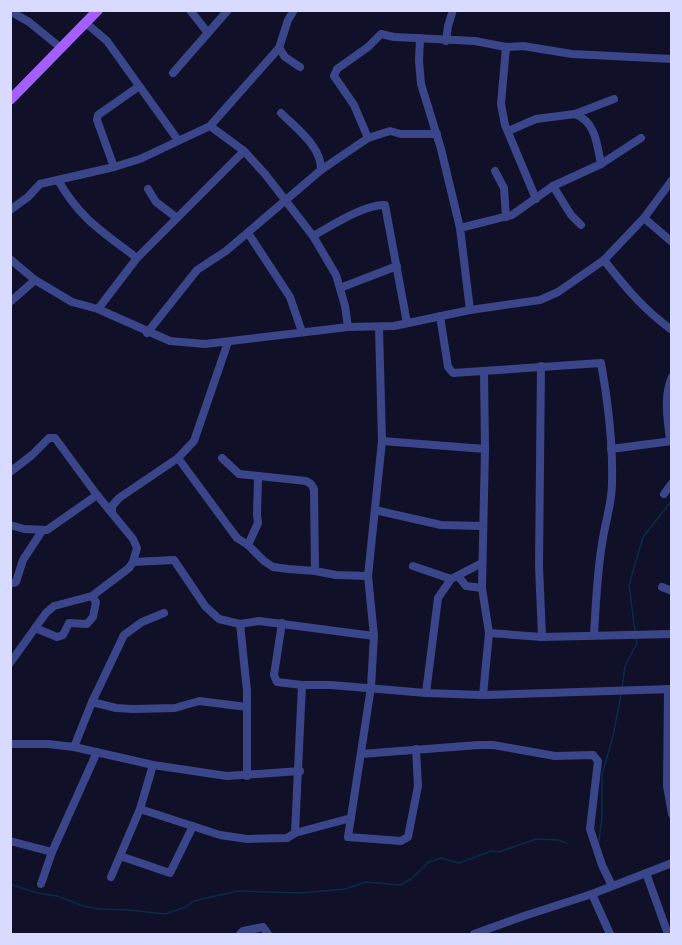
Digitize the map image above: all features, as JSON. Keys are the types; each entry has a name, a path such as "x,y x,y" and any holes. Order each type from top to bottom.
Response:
{"main road":[{"path":"10,100 98,10"}],"street":[{"path":"10,10 61,48"},
{"path":"190,10 208,33"},
{"path":"173,74 228,10"},
{"path":"10,210 40,184 140,159 210,126 279,48 288,20 294,10"},
{"path":"446,41 453,10"},
{"path":"86,23 107,41 178,140"},
{"path":"368,138 354,105 334,76 337,69 368,47 381,34 446,41 475,41 506,47 523,46 572,54 672,59"},
{"path":"420,38 418,61 421,84 437,134 460,228 470,310"},
{"path":"506,47 501,104 508,131 536,199"},
{"path":"279,48 285,57 300,67"},
{"path":"114,167 97,120 98,115 138,87"},
{"path":"508,131 536,119 575,114 614,99"},
{"path":"281,113 308,140 321,158 321,170"},
{"path":"575,114 583,117 594,131 602,164"},
{"path":"210,126 244,151 265,174 313,236 336,275 348,327"},
{"path":"147,333 197,270 248,233 321,170 368,138 390,131 401,134 437,134"},
{"path":"460,228 506,217 520,211 553,186 602,164 641,138"},
{"path":"98,309 137,258 244,151"},
{"path":"495,171 504,188 506,217"},
{"path":"58,180 74,205 88,221 137,258"},
{"path":"10,259 35,280 72,302 98,309 170,342 188,344 228,342 348,327 380,327 540,300 558,292 604,260 644,218 672,180"},
{"path":"553,186 571,215 581,225"},
{"path":"148,189 156,202 177,218"},
{"path":"313,236 352,215 385,205 407,323"},
{"path":"644,218 672,242"},
{"path":"248,233 290,297 302,333"},
{"path":"604,260 630,294 652,316 672,330"},
{"path":"340,288 397,266"},
{"path":"10,302 35,280"},
{"path":"440,316 450,370 453,373 601,363 606,391 612,483 610,509 603,537 599,569 594,635"},
{"path":"380,327 382,441 368,576 374,636 371,687 348,835 351,839 400,841 406,839 418,786 416,749"},
{"path":"112,512 112,506 119,498 178,458 194,441 228,342"},
{"path":"540,366 539,566 542,637"},
{"path":"483,695 489,633 482,588 484,371"},
{"path":"611,449 671,441 667,403 668,386 672,377"},
{"path":"10,472 50,438 55,438 133,539 137,548 134,562"},
{"path":"382,441 485,449"},
{"path":"178,458 237,538 248,544 273,567 315,570 336,575 368,576"},
{"path":"222,458 234,472 311,483 314,489 315,570"},
{"path":"248,544 258,523 258,477"},
{"path":"664,494 672,483"},
{"path":"10,525 47,530 97,495"},
{"path":"375,510 441,525 482,526"},
{"path":"10,584 16,582 23,560 42,531"},
{"path":"10,663 46,613 54,606 92,596 134,562 174,560 205,606 219,619 240,624 260,621 282,623 374,636"},
{"path":"426,693 438,598 454,577 482,563"},
{"path":"413,567 454,577 466,586 482,588"},
{"path":"662,587 672,591"},
{"path":"35,628 57,637 63,635 69,623 87,624 93,618 96,603 92,596"},
{"path":"75,747 92,702 124,634 142,622 164,613"},
{"path":"282,623 275,679 277,682 483,695 670,689 667,751 669,802 672,814"},
{"path":"240,624 247,707 246,776"},
{"path":"489,633 542,637 672,634"},
{"path":"295,833 300,771 302,685"},
{"path":"92,702 133,710 175,708 199,701 247,707"},
{"path":"10,744 75,747 153,765 207,774 246,776 300,771"},
{"path":"361,754 493,745 555,756 593,755 597,757 590,829 612,886"},
{"path":"41,884 52,852 97,752"},
{"path":"111,877 140,809 153,765"},
{"path":"140,809 219,835 247,839 287,838 295,833 351,818"},
{"path":"120,856 170,873 193,826"},
{"path":"10,841 52,852"},
{"path":"474,934 492,931 672,862"},
{"path":"645,873 668,934"},
{"path":"592,894 610,934"},
{"path":"240,934 243,931 261,927 265,927 268,934"}],"waterway":[{"path":"635,631 629,585 643,537 672,500"},
{"path":"622,688 625,666 637,643 636,639"},
{"path":"599,841 602,817 602,775 621,695"},
{"path":"10,884 37,893 57,896 83,906 165,914 186,907 192,902 238,891 301,893 345,889 366,882 400,885 411,879 429,862 441,858 459,863 491,851 499,852 536,839 558,840 566,843"}]}
